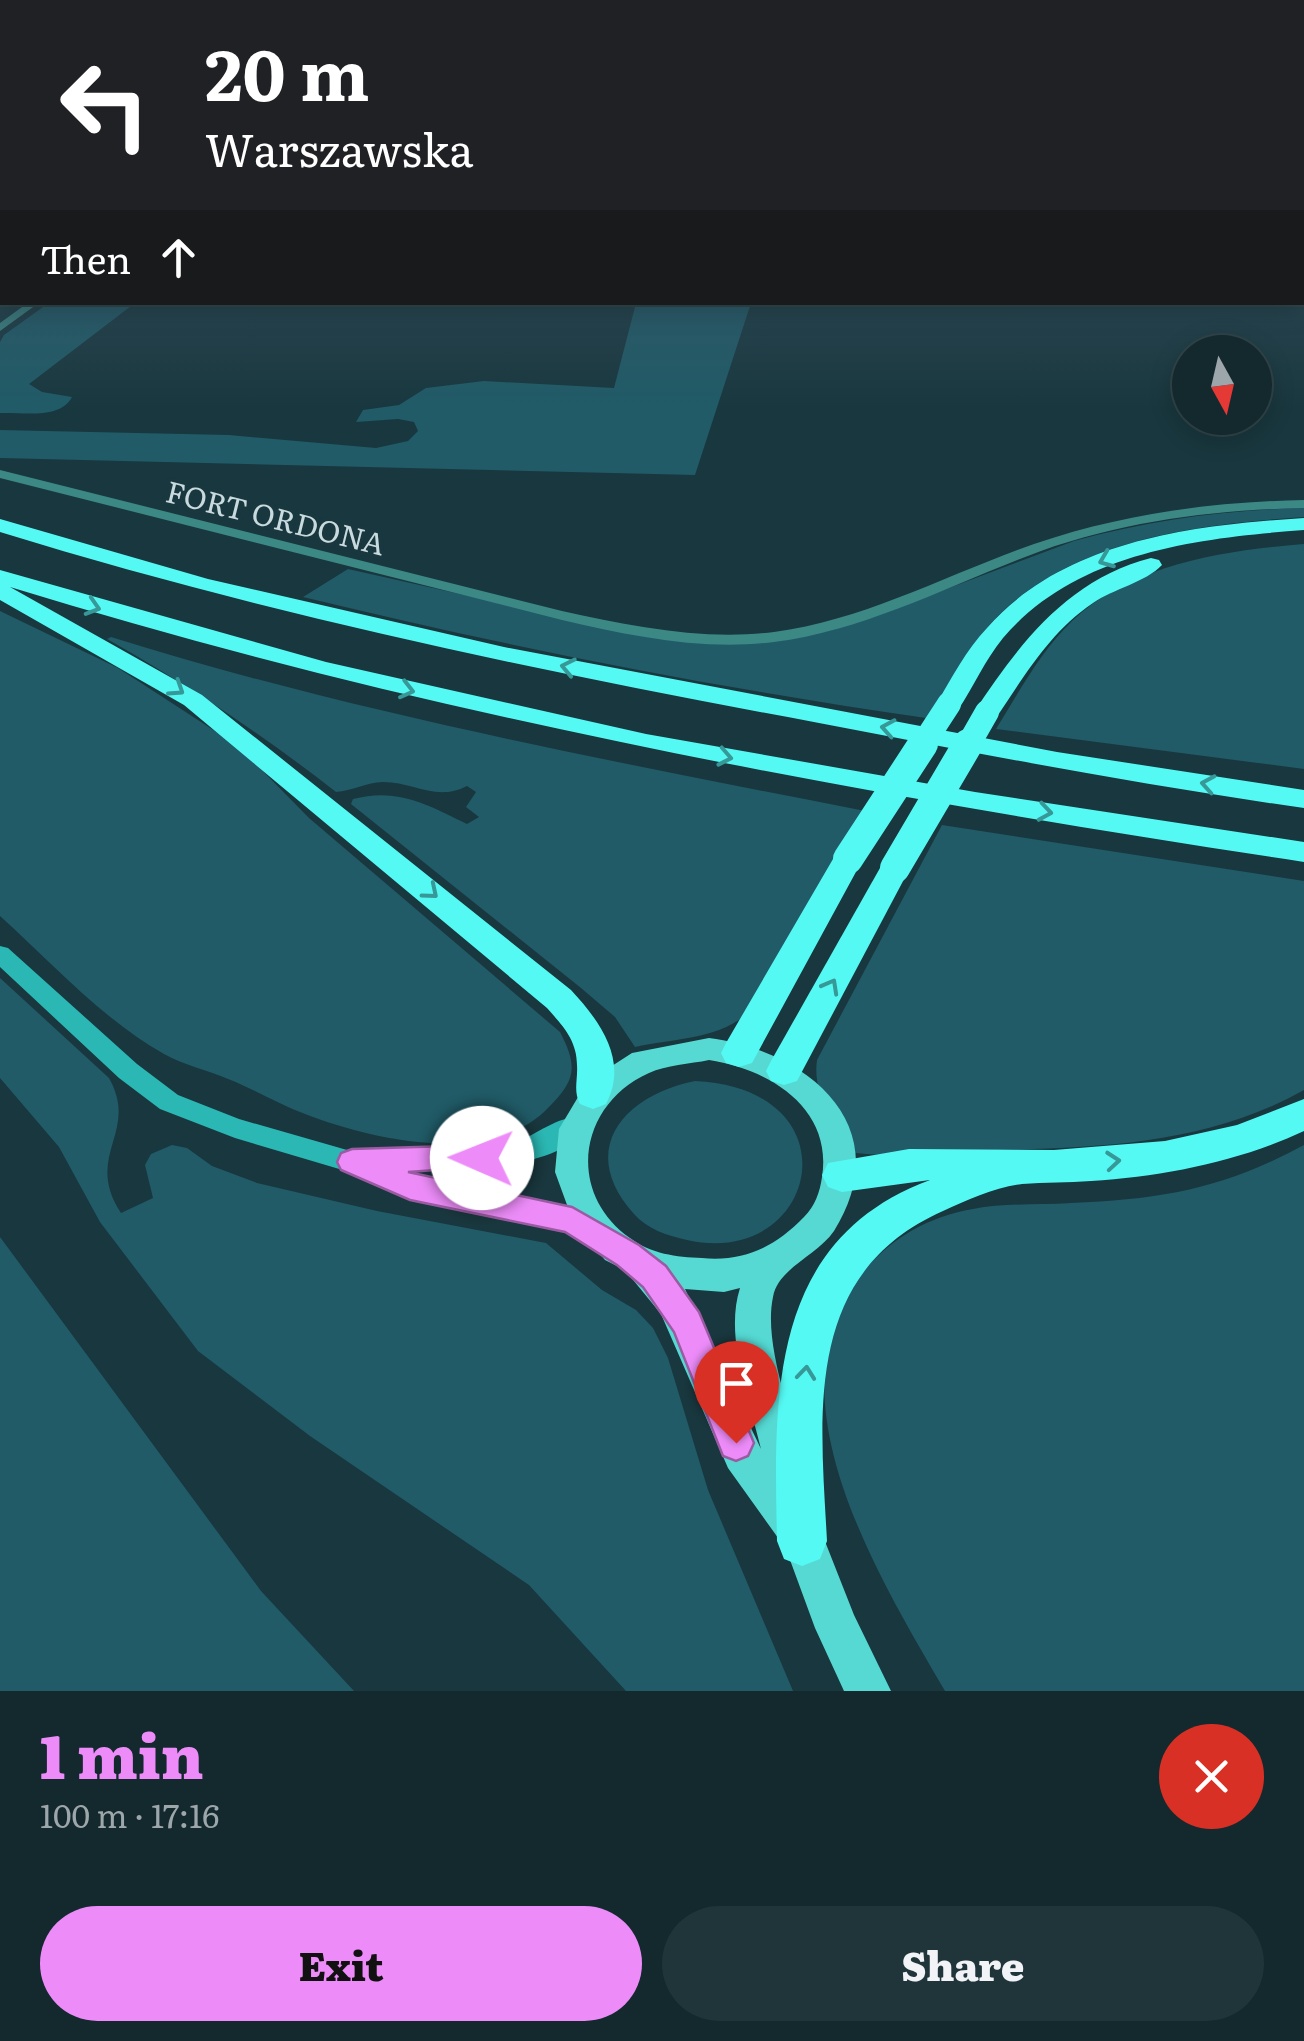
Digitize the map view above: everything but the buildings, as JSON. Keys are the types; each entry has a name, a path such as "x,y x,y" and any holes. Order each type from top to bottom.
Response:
{"highway":[{"path":"739,1053 848,860 1004,622 1073,572 1128,551 1190,536 1304,524"},
{"path":"0,525 201,583 458,644 976,744 1304,799"},
{"path":"784,1071 895,868 1030,644 1060,614 1118,577 1200,550 1304,536"},
{"path":"0,578 189,635 422,694 625,737 878,784 1304,852"},
{"path":"0,591 193,700 559,999 592,1042 598,1062 593,1094"},
{"path":"842,1174 882,1167 947,1164 1016,1168 1201,1150 1282,1126 1304,1114"},
{"path":"802,1540 800,1449 810,1343 814,1319 836,1270 864,1238 893,1218 944,1192 1016,1168"}],"main road":[{"path":"0,954 128,1071 169,1102 235,1128 352,1162 410,1187 553,1214 588,1227 617,1247 688,1275 723,1276 784,1258"},
{"path":"802,1540 736,1443 687,1322 654,1277 587,1219 572,1184 568,1149 573,1126 593,1094 622,1069 649,1056 678,1050 739,1053 784,1071 809,1091 828,1116 840,1144 842,1174 825,1222 760,1281 754,1300 755,1325 802,1540 837,1628 868,1691"},
{"path":"352,1162 512,1155 538,1148 573,1126"}],"street":[{"path":"0,328 32,305"},
{"name":"FORT ORDONA","path":"0,474 540,609 703,639 776,636 849,620 1074,536 1106,528 1208,508 1304,504"}],"shaded area":[{"path":"46,305 132,305 29,384 42,392 72,397 50,412 0,413 0,342"},
{"path":"635,305 750,305 695,475 0,458 0,430 229,435 376,448 408,441 418,431 414,422 398,419 356,422 363,410 399,405 426,388 484,381 614,388"},
{"path":"1304,508 1304,517 1225,524 1144,539 1068,567 1033,587 991,623 926,718 613,665 303,597 348,569 661,639 782,640 872,617 1074,541 1188,517"},
{"path":"1304,544 1304,769 996,729 1050,646 1072,621 1122,586 1181,563"},
{"path":"0,611 118,668 221,735 252,760 309,818 560,1032 572,1066 568,1083 555,1101 521,1128 492,1138 428,1143 363,1132 305,1114 171,1058 141,1040 78,990 0,916"},
{"path":"107,639 391,713 865,811 751,1010 712,1033 635,1047 615,1017 351,804 353,799 369,796 398,797 467,824 479,817 466,807 476,792 467,786 435,792 383,782 336,792 224,711"},
{"path":"942,825 1304,881 1304,1090 1264,1110 1222,1124 1135,1142 876,1155 850,1152 821,1096 817,1060"},
{"path":"0,978 109,1078 119,1114 107,1175 121,1213 153,1198 145,1165 151,1154 172,1145 187,1148 212,1166 257,1183 377,1211 546,1243 602,1290 636,1310 653,1328 668,1358 708,1490 793,1691 626,1691 529,1585 310,1436 198,1351 100,1222 59,1147 0,1078"},
{"path":"695,1081 747,1091 781,1113 799,1142 802,1174 790,1205 767,1229 732,1242 687,1240 651,1228 634,1214 617,1190 609,1168 609,1147 629,1112 670,1088"},
{"path":"1304,1145 1304,1691 945,1691 866,1544 844,1488 829,1432 824,1377 833,1325 859,1277 895,1241 939,1218 997,1206 1104,1201 1191,1189 1246,1172"},
{"path":"0,1237 261,1591 354,1691 0,1691"}],"route":[{"path":"482,1158 352,1162 410,1187 572,1220 628,1255 654,1277 687,1322 736,1443"}]}
